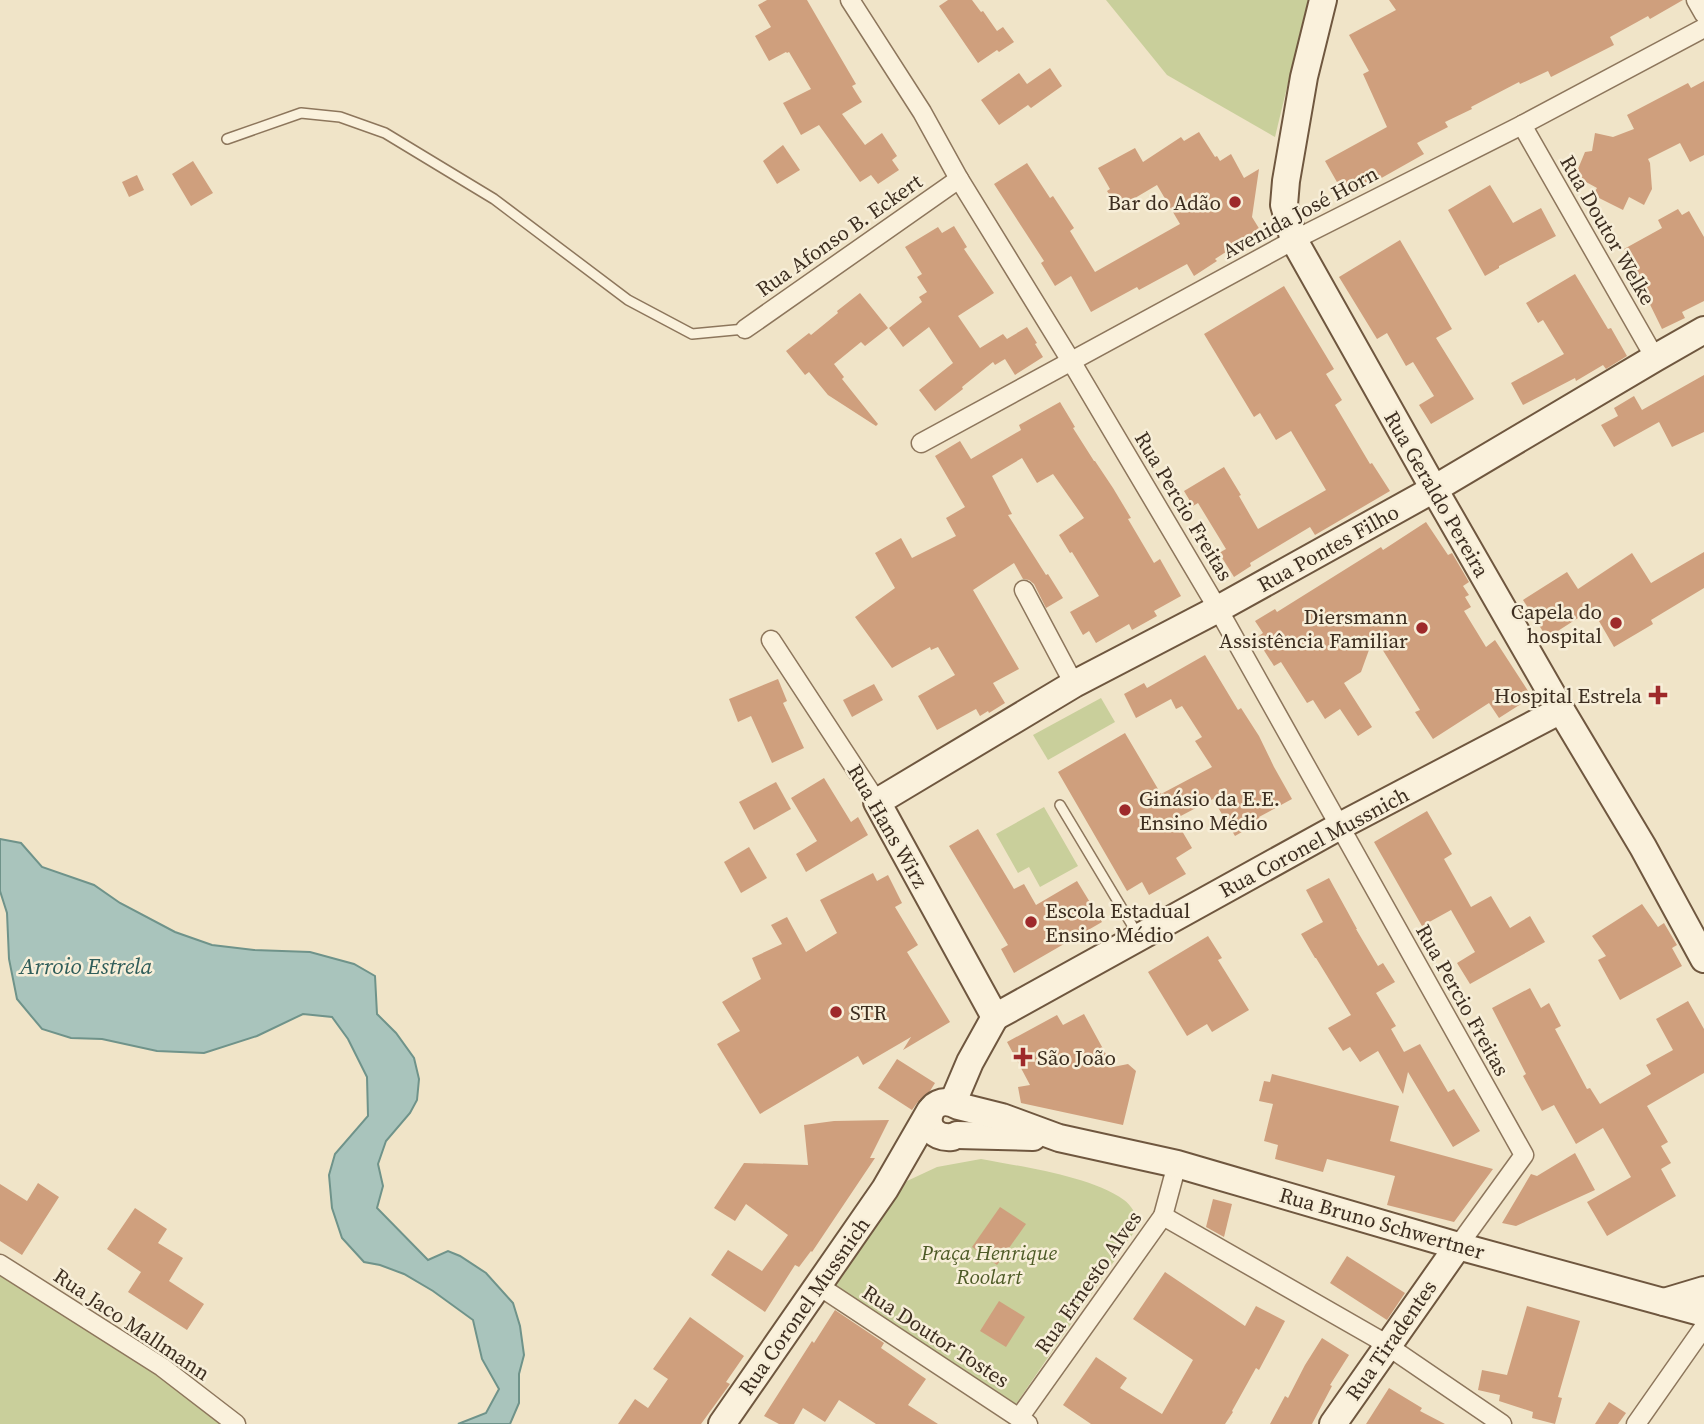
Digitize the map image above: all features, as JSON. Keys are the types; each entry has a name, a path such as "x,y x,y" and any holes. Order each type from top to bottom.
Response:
{"main road":[{"name":"Rua Geraldo Pereira","path":"1323,0 1304,77 1286,181 1284,205 1294,240 1561,710 1694,933 1704,959"},
{"name":"Rua Pontes Filho","path":"877,802 1074,684 1218,609 1434,489 1704,330"},
{"name":"Rua Coronel Mussnich","path":"995,1017 1340,826 1561,710"},
{"name":"Rua Hans Wirz","path":"877,802 995,1017"},
{"path":"955,1136 962,1130 965,1118 963,1111 947,1106 995,1017"},
{"path":"970,1062 976,1092 1002,1117"},
{"name":"Rua Coronel Mussnich","path":"722,1424 885,1189 947,1106"},
{"name":"Rua Bruno Schwertner","path":"947,1106 1002,1117 1059,1138 1177,1164 1458,1246 1704,1313"},
{"name":"Rua Coronel Mussnich","path":"885,1189 904,1170 955,1136"},
{"name":"Rua Bruno Schwertner","path":"955,1136 1059,1138"},
{"name":"Rua Tiradentes","path":"1333,1424 1458,1246"},
{"path":"1662,1302 1704,1290"}],"street":[{"name":"Rua Percio Freitas","path":"850,0 922,112 1218,609 1524,1155"},
{"path":"1696,0 1704,14"},
{"name":"Avenida José Horn","path":"921,443 1294,240 1522,125 1704,28"},
{"name":"Rua Doutor Welke","path":"1522,125 1655,358"},
{"name":"Rua Afonso B. Eckert","path":"745,328 960,179"},
{"path":"1024,590 1074,684"},
{"name":"Rua Hans Wirz","path":"771,640 877,802"},
{"name":"Rua Tiradentes","path":"1458,1246 1524,1155"},
{"name":"Rua Ernesto Alves","path":"1024,1421 1163,1216 1177,1164"},
{"path":"1163,1216 1387,1345 1502,1424"},
{"name":"Rua Jaco Mallmann","path":"0,1265 162,1367 236,1424"},
{"name":"Rua Doutor Tostes","path":"818,1286 1024,1421"},
{"path":"1636,1424 1704,1327"}],"lane":[{"path":"227,139 301,113 340,117 385,133 494,199 628,300 692,334 745,328"},
{"path":"1060,805 1139,937"}],"green space":[{"path":"1106,0 1308,0 1275,137 1167,75"},
{"path":"1101,698 1115,722 1048,760 1033,735"},
{"path":"1044,807 1078,866 1040,887 1029,867 1018,873 996,834"},
{"name":"Praça Henrique Roolart","path":"981,1159 1056,1174 1093,1185 1124,1200 1141,1222 1016,1404 836,1286 907,1181 937,1167"},
{"path":"0,1267 236,1424 0,1424"}],"water":[{"name":"Arroio Estrela","path":"0,839 21,843 42,867 94,885 120,903 175,932 212,945 310,952 354,964 375,976 377,1014 396,1033 414,1058 419,1079 417,1100 410,1113 386,1141 378,1164 383,1186 377,1208 428,1260 448,1251 460,1256 486,1273 513,1303 524,1355 519,1374 519,1403 510,1424 458,1424 486,1413 499,1389 482,1359 473,1320 404,1274 364,1262 342,1238 332,1208 329,1175 335,1154 368,1116 367,1077 348,1039 332,1017 303,1014 257,1036 204,1053 157,1051 102,1039 71,1038 42,1029 17,999 9,959 7,913 0,891"}],"building":[{"path":"767,0 807,0 856,84 852,86 862,102 842,114 865,145 882,133 897,156 892,160 899,170 878,184 871,175 860,182 819,125 801,135 783,103 811,89 789,52 769,61 755,36 771,27 758,5"},
{"path":"948,0 972,0 997,31 1003,27 1014,42 978,63 939,6"},
{"path":"1389,0 1683,0 1610,37 1614,45 1551,77 1548,71 1520,84 1519,82 1445,122 1448,127 1417,143 1424,154 1346,198 1325,161 1387,127 1363,74 1369,71 1349,35 1396,10"},
{"path":"1050,68 1062,86 1031,108 1028,105 999,125 981,100 1019,73 1027,84"},
{"path":"1704,81 1704,155 1690,162 1680,143 1648,159 1652,189 1644,205 1629,197 1623,210 1593,195 1597,188 1575,176 1585,152 1592,151 1595,133 1613,137 1634,129 1627,115 1688,83 1691,88"},
{"path":"1199,132 1220,161 1231,154 1244,178 1259,169 1252,217 1260,230 1194,276 1187,264 1091,312 1071,276 1055,286 1041,263 1044,261 994,184 1027,163 1074,228 1070,231 1095,272 1180,224 1157,185 1118,208 1107,191 1110,189 1098,168 1135,148 1143,162 1181,137 1184,141"},
{"path":"783,145 800,170 777,184 763,161"},
{"path":"193,161 213,193 191,206 172,174"},
{"path":"137,175 144,190 129,197 122,182"},
{"path":"1490,185 1513,223 1541,208 1556,236 1485,276 1448,210"},
{"path":"1678,209 1682,215 1689,211 1704,237 1704,301 1682,312 1685,318 1662,329 1638,280 1641,279 1624,249 1662,228 1658,220"},
{"path":"954,226 967,247 964,249 994,293 958,316 980,348 1003,334 1007,339 1027,327 1043,357 1015,375 1005,359 995,365 993,362 935,411 919,390 953,363 929,327 903,347 889,328 922,302 919,297 927,292 917,277 922,274 905,247 938,227 942,233"},
{"path":"1400,240 1452,329 1436,338 1474,399 1431,424 1419,405 1434,396 1413,362 1406,366 1387,333 1377,339 1339,277"},
{"path":"1575,274 1627,356 1606,369 1603,365 1576,381 1575,378 1523,405 1511,383 1564,354 1543,320 1538,323 1526,303"},
{"path":"1284,286 1334,369 1326,374 1342,400 1335,405 1370,464 1372,463 1390,491 1315,535 1310,527 1250,563 1251,566 1234,577 1219,553 1226,549 1198,503 1193,506 1184,491 1224,467 1258,529 1326,490 1291,431 1276,440 1260,413 1254,417 1204,334"},
{"path":"860,293 888,328 865,346 861,342 834,364 844,377 842,379 878,424 876,426 828,395 809,372 805,375 786,351 809,333 811,335"},
{"path":"1704,375 1704,432 1672,447 1659,422 1614,447 1601,425 1618,416 1614,408 1634,396 1642,410"},
{"path":"1060,402 1075,427 1073,428 1131,518 1128,519 1154,563 1160,559 1181,596 1154,611 1157,616 1132,630 1129,624 1096,643 1089,631 1083,635 1070,612 1099,596 1059,535 1084,518 1053,474 1037,483 1022,458 992,476 1012,514 1008,515 1063,598 1046,608 1034,584 1023,579 1014,563 973,590 1019,669 993,683 1005,703 980,716 976,709 937,730 918,696 955,675 938,647 931,650 930,647 892,668 855,617 895,588 875,553 901,538 912,558 956,536 946,518 965,507 935,456 960,441 971,459 1021,430 1019,425"},
{"path":"1426,522 1448,555 1452,553 1469,582 1463,586 1469,595 1465,597 1471,607 1464,611 1486,647 1495,640 1532,697 1499,718 1489,703 1433,739 1415,712 1420,710 1374,636 1361,672 1344,683 1372,727 1358,736 1340,709 1325,719 1313,700 1307,703 1281,662 1274,666 1256,638 1263,633 1255,621 1275,609 1277,612"},
{"path":"1704,552 1704,588 1651,620 1653,624 1614,647 1592,609 1547,638 1523,600 1567,572 1578,589 1632,553 1651,583"},
{"path":"1205,655 1238,710 1241,708 1259,736 1292,799 1259,817 1261,821 1235,836 1213,799 1175,819 1192,848 1176,858 1186,874 1149,895 1142,882 1127,891 1058,772 1125,733 1161,794 1212,767 1195,741 1202,737 1182,706 1176,709 1171,699 1136,718 1124,694 1144,683 1147,688"},
{"path":"778,679 787,701 783,703 804,748 772,763 751,716 738,722 729,699"},
{"path":"874,684 883,700 852,717 843,700"},
{"path":"824,778 851,822 858,817 868,835 806,872 796,854 817,841 791,798"},
{"path":"776,782 791,809 754,830 739,802"},
{"path":"1427,811 1452,854 1444,859 1471,907 1491,896 1510,928 1530,916 1545,942 1470,984 1457,963 1475,952 1451,910 1422,926 1374,842"},
{"path":"978,829 1014,889 1024,884 1036,905 1077,881 1102,922 1014,973 1001,949 1008,945 949,846"},
{"path":"749,847 767,878 741,893 724,862"},
{"name":"STR","path":"873,873 877,881 888,875 902,903 895,907 918,945 907,952 950,1022 903,1050 911,1037 863,1065 858,1056 760,1114 717,1044 740,1031 722,1002 761,979 752,958 782,944 771,925 787,917 806,952 837,933 820,900"},
{"path":"1329,878 1378,966 1383,963 1395,982 1376,993 1396,1026 1391,1029 1404,1052 1420,1044 1448,1092 1454,1089 1480,1131 1453,1147 1408,1072 1403,1094 1378,1051 1360,1062 1350,1047 1343,1051 1328,1028 1351,1015 1301,934 1323,922 1306,890"},
{"path":"1642,904 1658,927 1664,923 1677,945 1672,948 1682,966 1620,1000 1598,960 1606,956 1592,936"},
{"path":"1208,936 1222,958 1218,960 1249,1010 1212,1032 1207,1024 1187,1036 1148,972"},
{"path":"1530,988 1541,1008 1549,1003 1561,1026 1555,1029 1587,1089 1590,1088 1600,1104 1651,1074 1646,1065 1673,1050 1656,1019 1688,1001 1704,1029 1704,1073 1647,1106 1668,1142 1661,1146 1671,1163 1661,1169 1676,1196 1607,1236 1587,1202 1631,1177 1603,1128 1576,1144 1554,1105 1542,1111 1492,1008"},
{"path":"1084,1014 1113,1067 1128,1064 1136,1071 1123,1125 1021,1103 1018,1087 1030,1085 1007,1042 1057,1015 1063,1025"},
{"path":"897,1059 935,1083 912,1110 878,1088"},
{"path":"1272,1074 1399,1106 1390,1141 1493,1169 1454,1222 1387,1205 1395,1176 1327,1159 1323,1172 1275,1159 1278,1145 1264,1141 1273,1104 1259,1101 1264,1081 1270,1082"},
{"path":"889,1120 870,1158 875,1158 812,1252 799,1267 795,1265 765,1312 711,1275 728,1250 762,1271 788,1235 746,1204 735,1221 714,1208 744,1163 808,1165 804,1125 834,1121"},
{"path":"1575,1153 1595,1190 1516,1226 1502,1223 1531,1174 1537,1176"},
{"path":"38,1183 59,1197 22,1255 0,1241 0,1184 27,1201"},
{"path":"1213,1199 1232,1204 1224,1237 1206,1227"},
{"path":"1000,1207 1026,1224 997,1265 972,1247"},
{"path":"135,1208 167,1229 158,1243 183,1258 169,1281 204,1304 187,1330 128,1292 141,1272 107,1249"},
{"path":"1347,1256 1405,1293 1387,1320 1330,1283"},
{"path":"1165,1272 1245,1326 1256,1306 1285,1321 1259,1370 1256,1368 1225,1424 1091,1424 1063,1405 1096,1357 1127,1378 1120,1388 1162,1414 1193,1360 1133,1319"},
{"path":"999,1301 1025,1317 1006,1347 980,1331"},
{"path":"1527,1306 1580,1321 1558,1397 1562,1398 1555,1424 1532,1418 1533,1412 1499,1401 1500,1395 1478,1390 1482,1370 1507,1375"},
{"path":"835,1310 884,1343 881,1348 926,1379 908,1405 938,1424 876,1424 839,1400 825,1422 803,1408 794,1424 779,1424 764,1416"},
{"path":"690,1317 744,1356 726,1382 730,1384 701,1424 618,1424 635,1399 648,1408 668,1379 653,1369"},
{"path":"1322,1338 1349,1355 1330,1385 1332,1386 1312,1424 1270,1424 1285,1396 1288,1398"},
{"path":"1389,1388 1422,1408 1420,1411 1445,1424 1366,1424"},
{"path":"1609,1402 1626,1413 1618,1424 1595,1424"}],"place":[{"name":"Bar do Adão","path":"1235,202"},
{"name":"Capela do hospital","path":"1616,623"},
{"name":"Diersmann Assistência Familiar","path":"1422,628"},
{"name":"Hospital Estrela","path":"1658,695"},
{"name":"Ginásio da E.E. Ensino Médio","path":"1125,810"},
{"name":"Escola Estadual Ensino Médio","path":"1031,922"},
{"name":"STR","path":"836,1012"},
{"name":"São João","path":"1023,1057"}]}
